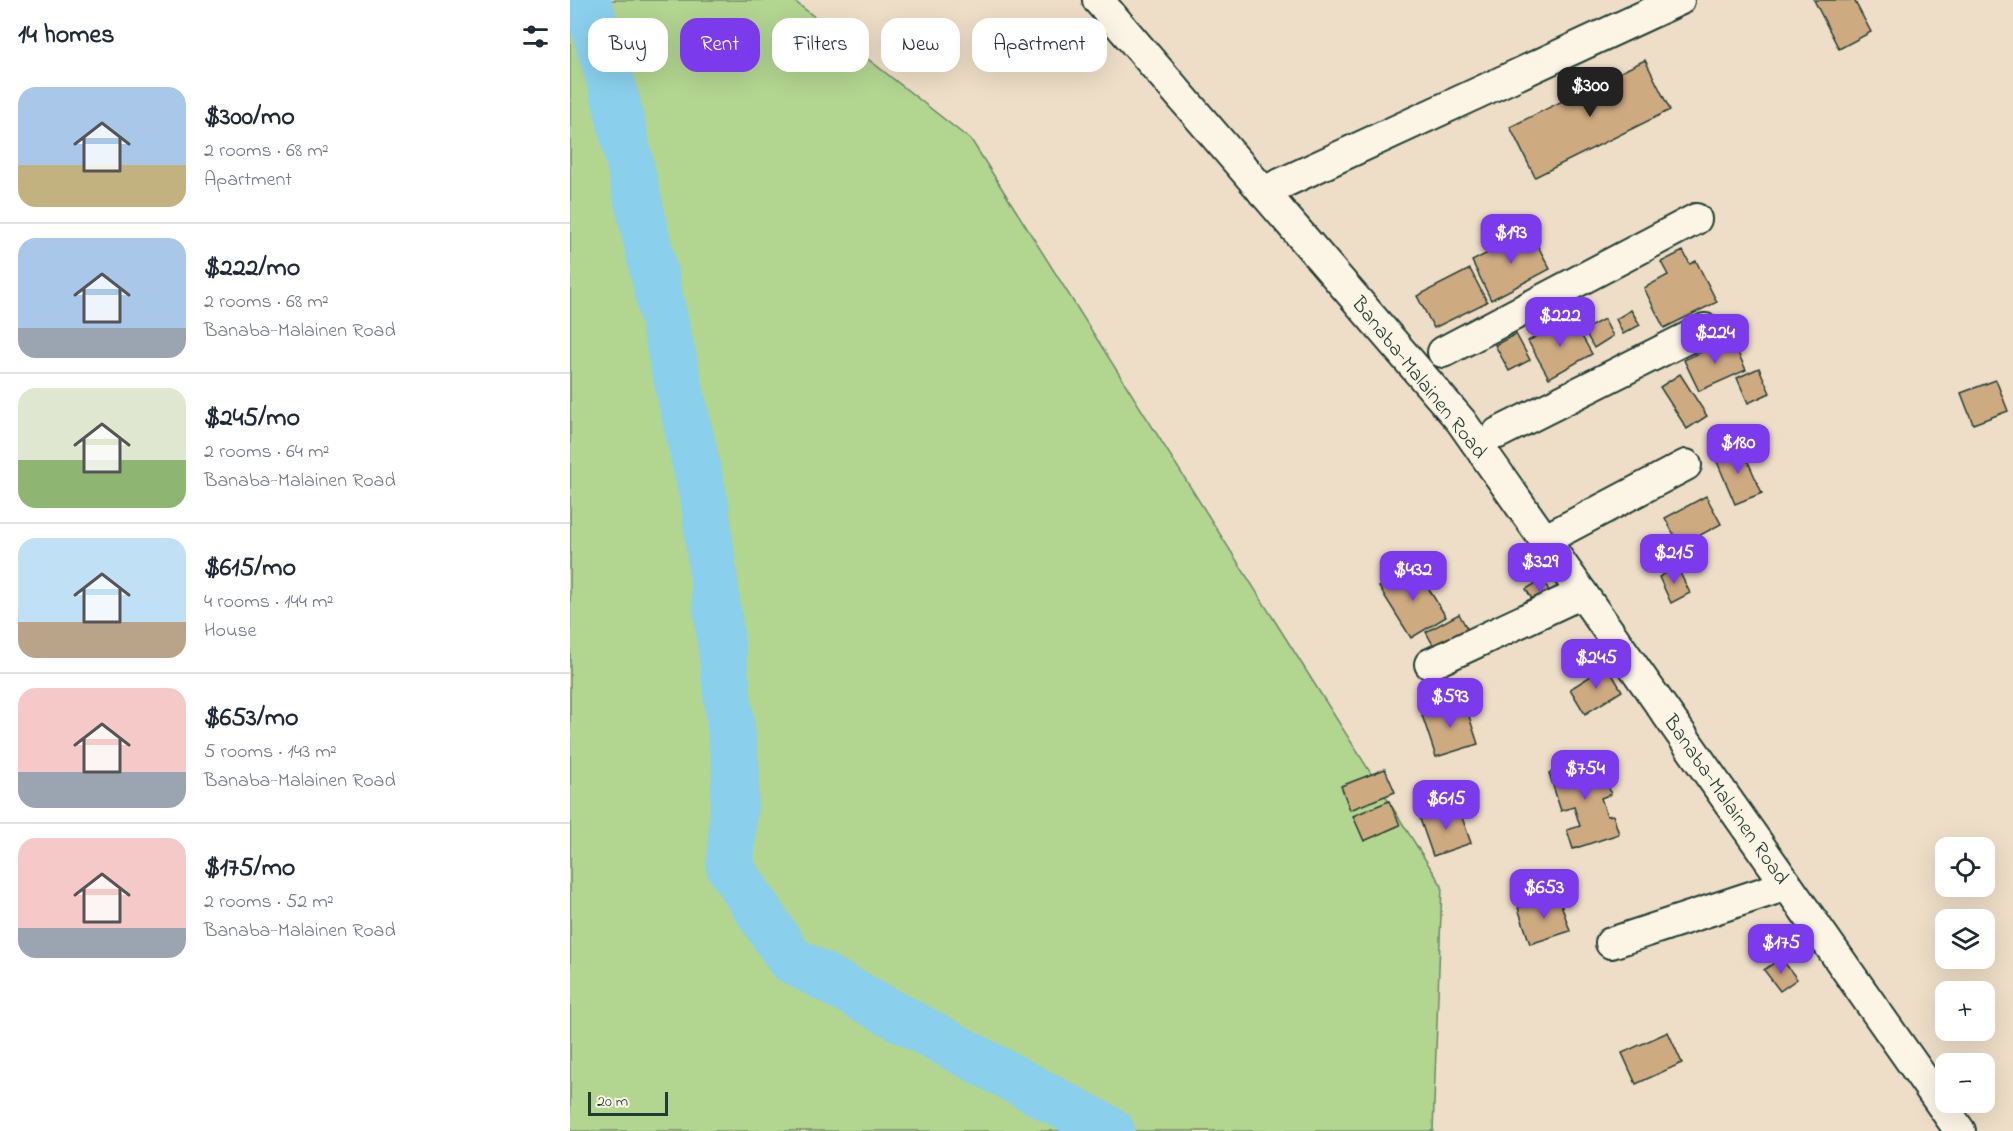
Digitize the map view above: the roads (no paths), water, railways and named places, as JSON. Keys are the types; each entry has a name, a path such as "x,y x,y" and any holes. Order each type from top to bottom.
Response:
{"street":[{"name":"Banaba-Malainen Road","path":"1098,0 1263,192 1428,360 1461,421 1487,438 1544,540 1960,1131"},
{"path":"1263,192 1678,0"},
{"path":"1428,360 1695,219"},
{"path":"1487,438 1705,329"},
{"path":"1544,540 1686,465"},
{"path":"1430,664 1582,593"},
{"path":"1611,943 1787,885"}],"waterway":[{"path":"587,0 616,100 705,505 736,770 730,867 790,959 1111,1131"}]}
